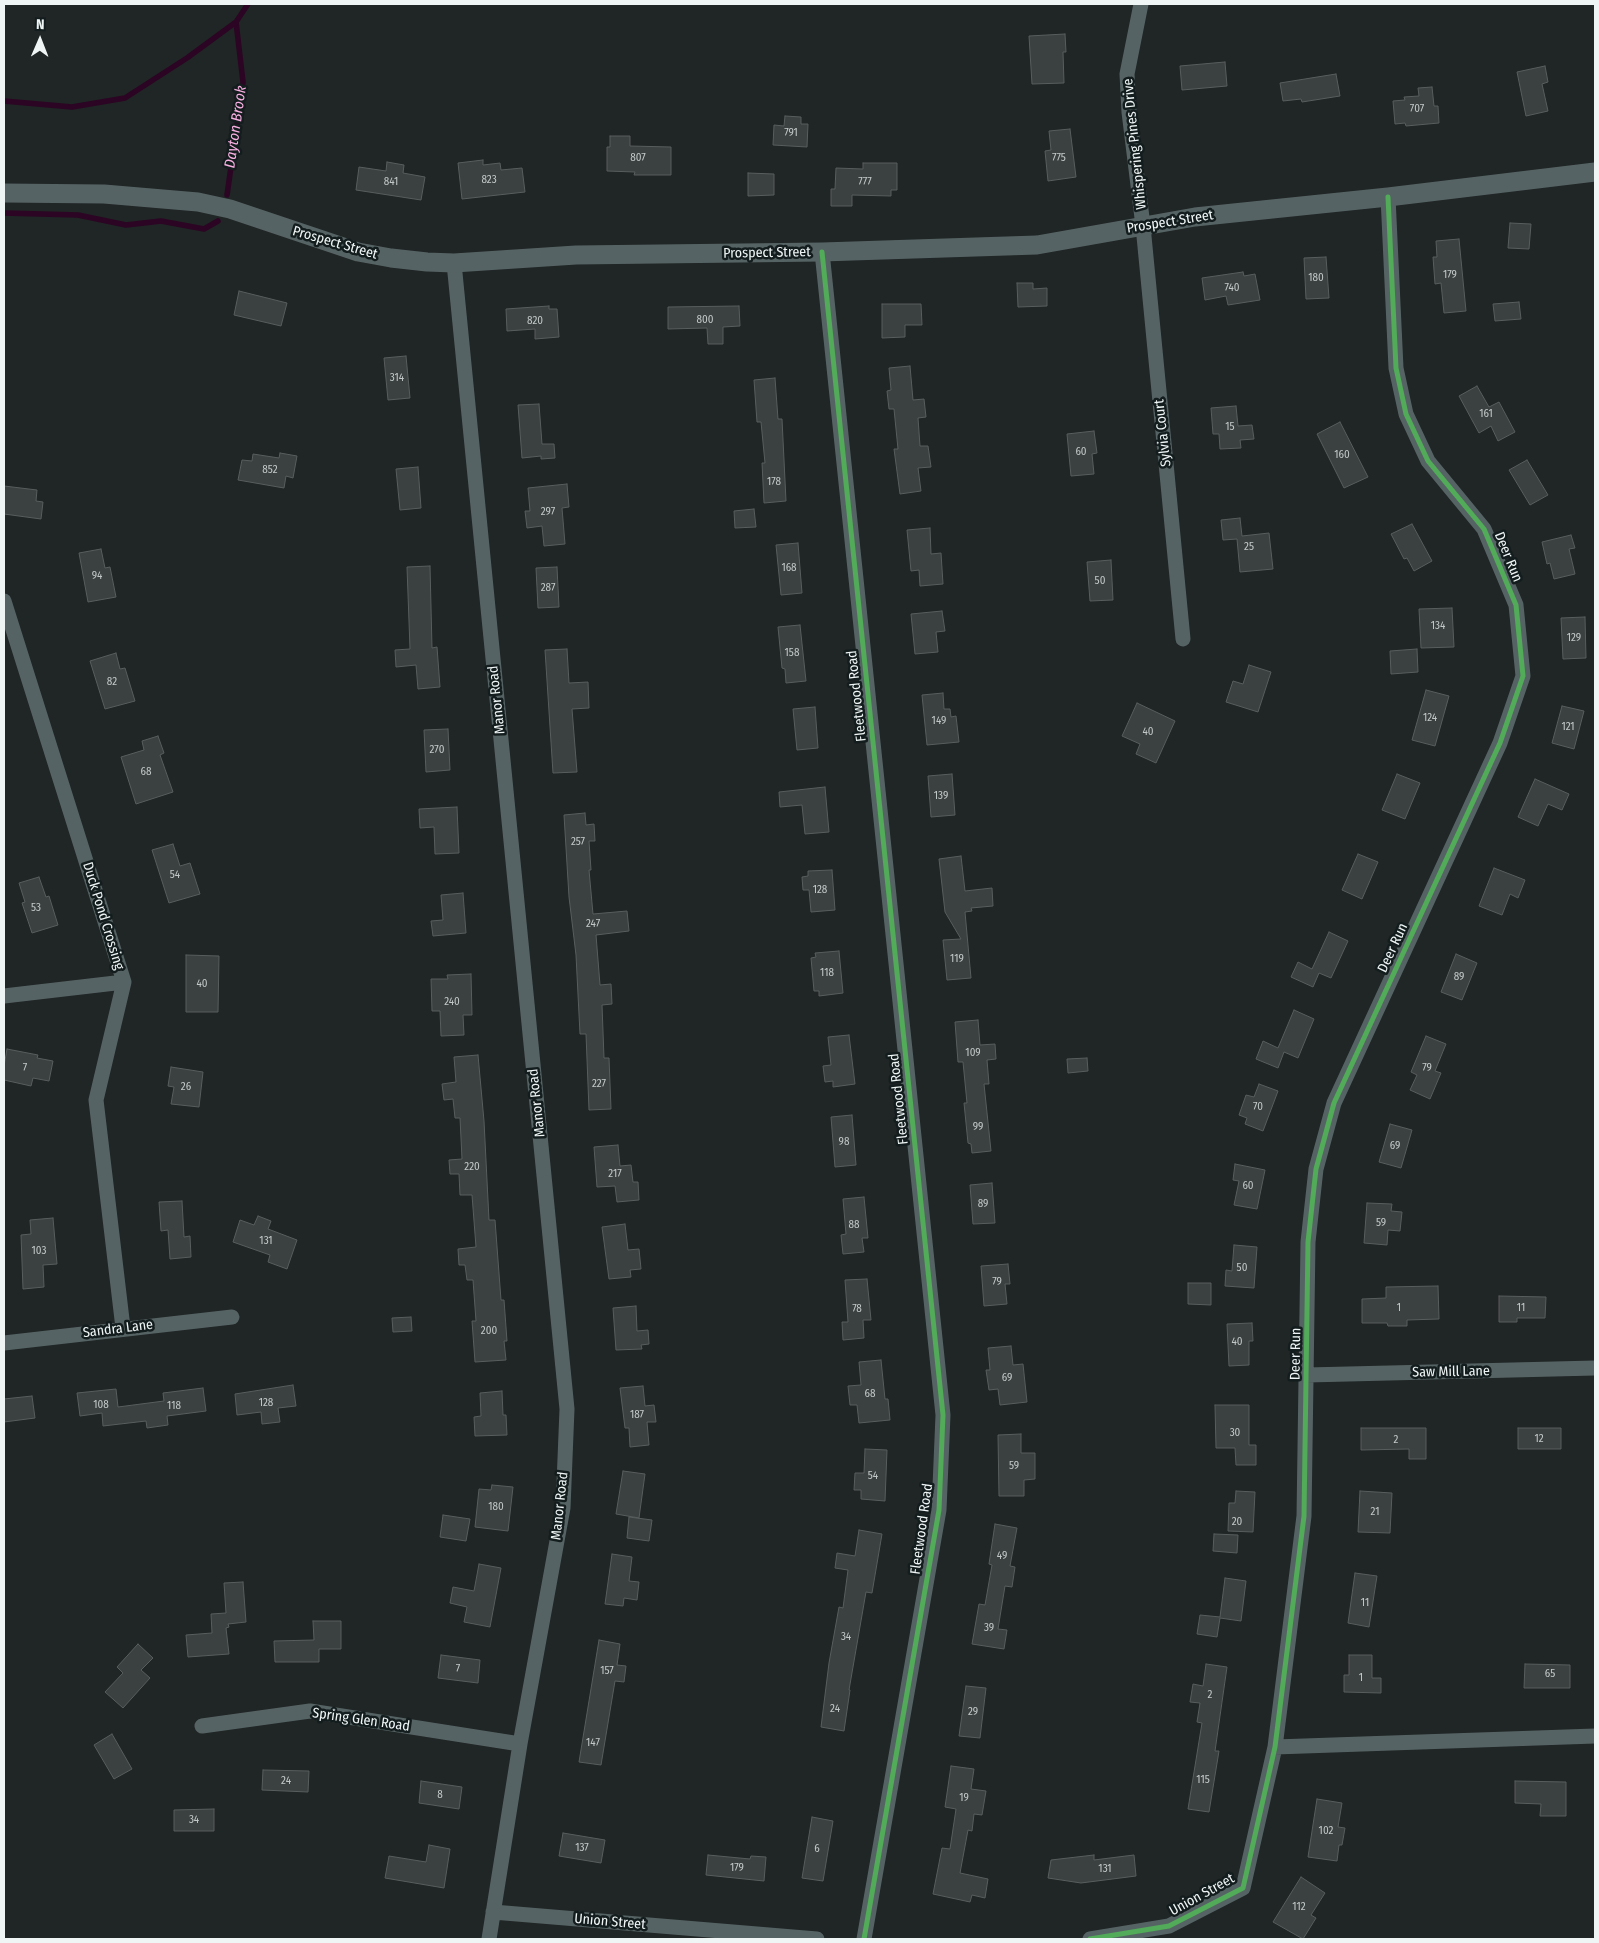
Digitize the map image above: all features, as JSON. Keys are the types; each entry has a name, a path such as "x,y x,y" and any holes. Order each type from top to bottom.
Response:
{"street":[{"name":"Whispering Pines Drive","path":"1141,4 1127,74 1129,112 1143,226"},
{"name":"Prospect Street","path":"4,193 104,194 198,202 230,209 358,252 409,260 454,263 576,255 822,252 1037,245 1195,217 1388,197 1595,172"},
{"name":"Deer Run","path":"1275,1747 1304,1516 1309,1233 1316,1169 1334,1103 1500,743 1523,676 1516,605 1484,529 1428,460 1406,414 1396,368 1388,197"},
{"name":"Sylvia Court","path":"1143,226 1183,639"},
{"name":"Fleetwood Road","path":"822,252 943,1415 939,1510 864,1939"},
{"name":"Manor Road","path":"454,263 567,1409 563,1508 520,1744 489,1939"},
{"name":"Duck Pond Crossing","path":"4,600 124,982 96,1100 122,1328"},
{"path":"4,996 124,982"},
{"name":"Sandra Lane","path":"4,1343 122,1328 232,1317"},
{"name":"Saw Mill Lane","path":"1307,1375 1595,1368"},
{"name":"Spring Glen Road","path":"202,1726 310,1711 520,1744"},
{"path":"1275,1747 1595,1736"},
{"name":"Union Street","path":"1090,1939 1169,1926 1243,1888 1275,1747"},
{"name":"Union Street","path":"493,1912 817,1939"}],"building":[{"path":"1065,34 1066,52 1063,52 1064,83 1032,84 1029,36"},
{"path":"1225,62 1227,86 1182,90 1180,66"},
{"path":"1545,66 1548,82 1542,84 1548,111 1526,116 1517,72"},
{"path":"1336,74 1340,96 1302,102 1301,99 1283,101 1280,83"},
{"path":"1432,87 1434,106 1438,106 1439,123 1406,126 1405,123 1395,124 1393,101 1405,100 1404,97 1419,96 1418,88"},
{"path":"785,116 801,117 801,124 808,124 807,147 773,145 774,125 784,126"},
{"path":"1070,129 1076,177 1048,181 1045,151 1051,150 1049,131"},
{"path":"610,136 630,136 630,146 671,147 671,175 634,175 635,172 607,171 607,147 610,147"},
{"path":"483,160 483,165 500,163 501,170 522,168 525,192 462,199 458,163"},
{"path":"387,162 404,165 403,173 425,177 421,200 356,190 359,167 386,171"},
{"path":"863,163 897,163 897,190 891,190 891,196 852,195 852,206 831,206 831,189 835,189 836,168 863,169"},
{"path":"748,173 774,174 774,195 748,196"},
{"path":"1510,223 1531,224 1529,249 1508,248"},
{"path":"1459,239 1466,311 1444,313 1441,283 1435,284 1433,257 1437,257 1436,241"},
{"path":"1326,257 1329,298 1306,299 1304,258"},
{"path":"1243,272 1244,276 1255,274 1260,300 1228,305 1226,296 1205,300 1202,278"},
{"path":"1017,283 1033,283 1033,289 1047,288 1047,306 1018,307"},
{"path":"239,291 287,303 281,326 234,315"},
{"path":"1519,302 1521,319 1495,321 1493,304"},
{"path":"882,304 921,304 922,325 905,325 905,337 882,338"},
{"path":"549,306 549,309 557,309 559,337 535,339 535,329 507,331 506,309"},
{"path":"739,306 740,326 723,327 723,344 708,344 707,328 668,329 668,307"},
{"path":"406,356 410,398 388,400 384,358"},
{"path":"910,366 913,400 924,399 926,417 918,418 920,446 928,446 931,467 918,468 921,491 900,494 894,449 898,449 894,409 889,409 887,391 891,390 889,368"},
{"path":"775,378 778,419 782,419 786,501 764,503 762,463 765,463 761,422 757,422 754,380"},
{"path":"1477,386 1489,407 1499,402 1515,432 1498,441 1491,426 1479,433 1459,396"},
{"path":"539,404 542,444 554,444 555,458 541,459 541,456 522,458 518,405"},
{"path":"1236,406 1238,426 1252,425 1254,439 1240,440 1241,448 1220,449 1219,434 1213,434 1211,408"},
{"path":"1340,422 1368,477 1344,488 1317,434"},
{"path":"1094,431 1097,453 1092,454 1094,474 1071,476 1067,434"},
{"path":"280,453 297,456 293,478 286,476 284,488 238,480 242,460 252,461 253,454 279,458"},
{"path":"1527,460 1548,495 1530,505 1509,470"},
{"path":"418,467 421,508 400,510 396,469"},
{"path":"567,484 569,507 562,508 565,544 544,546 542,526 527,528 525,511 530,511 528,488"},
{"path":"4,486 37,490 36,501 43,502 41,519 4,514"},
{"path":"754,509 756,527 735,528 734,511"},
{"path":"1240,518 1242,536 1269,533 1273,569 1240,572 1237,539 1223,540 1221,520"},
{"path":"1412,524 1432,561 1414,571 1407,558 1404,559 1391,534"},
{"path":"930,528 931,554 941,553 943,584 920,586 919,570 911,571 907,530"},
{"path":"1571,535 1575,548 1569,549 1575,574 1554,579 1550,563 1547,564 1542,542"},
{"path":"798,543 802,593 781,595 776,545"},
{"path":"101,549 105,568 110,567 116,597 88,602 79,553"},
{"path":"1111,560 1113,600 1090,601 1087,562"},
{"path":"430,566 432,648 437,647 440,687 418,689 416,665 396,667 395,650 410,649 407,567"},
{"path":"557,567 559,607 538,608 536,568"},
{"path":"1452,608 1454,647 1421,648 1419,609"},
{"path":"942,611 945,631 936,632 938,652 915,654 911,614"},
{"path":"1585,617 1586,658 1563,659 1561,618"},
{"path":"800,625 806,681 786,683 785,669 782,668 778,627"},
{"path":"567,649 569,683 588,682 589,708 572,709 577,772 553,773 545,650"},
{"path":"1417,649 1418,672 1391,674 1390,651"},
{"path":"116,653 120,669 125,668 135,701 105,709 90,661"},
{"path":"1249,665 1271,672 1258,712 1226,702 1233,681 1243,684"},
{"path":"1426,690 1449,696 1435,746 1412,740"},
{"path":"943,693 944,709 950,709 951,717 956,716 959,742 927,745 922,695"},
{"path":"1137,703 1175,721 1156,763 1136,754 1140,744 1122,736"},
{"path":"1562,706 1584,711 1574,749 1552,743"},
{"path":"815,707 818,748 797,750 793,709"},
{"path":"448,729 450,770 426,772 424,730"},
{"path":"158,736 164,753 160,755 173,792 136,804 121,757 144,750 142,741"},
{"path":"952,774 955,815 931,817 928,776"},
{"path":"1397,774 1420,783 1405,819 1382,810"},
{"path":"1535,779 1569,794 1562,810 1548,804 1538,826 1518,817"},
{"path":"825,787 829,832 805,834 802,805 780,807 779,792"},
{"path":"457,807 459,853 435,854 434,827 420,828 419,809"},
{"path":"585,813 586,825 594,824 595,841 589,841 591,870 589,870 593,914 627,911 629,931 596,935 600,985 611,984 612,1004 602,1005 604,1058 609,1058 611,1109 589,1110 586,1034 580,1034 576,955 569,897 564,815"},
{"path":"173,844 180,866 190,863 200,894 169,903 152,850"},
{"path":"1358,854 1378,862 1362,899 1342,890"},
{"path":"961,856 965,891 992,888 993,906 971,908 972,911 965,912 971,978 947,980 943,940 961,939 945,912 939,859"},
{"path":"1494,868 1525,880 1518,898 1510,894 1502,915 1479,906"},
{"path":"832,870 835,910 811,912 809,890 803,890 802,877 808,876 808,871"},
{"path":"39,877 46,897 49,896 58,925 32,933 22,903 25,902 19,883"},
{"path":"463,893 466,933 433,936 431,921 443,920 441,895"},
{"path":"1329,932 1348,941 1331,978 1319,973 1313,987 1291,977 1298,962 1312,969"},
{"path":"839,951 843,993 819,996 819,991 814,991 811,958 816,957 815,953"},
{"path":"1456,954 1477,963 1462,1000 1441,992"},
{"path":"186,955 219,956 218,1012 186,1012"},
{"path":"471,974 472,1015 463,1015 464,1035 441,1036 440,1011 432,1011 431,979 448,979 447,975"},
{"path":"1294,1010 1314,1019 1298,1058 1284,1052 1278,1068 1256,1059 1263,1041 1278,1048"},
{"path":"978,1020 980,1045 995,1044 996,1059 987,1060 989,1084 984,1084 991,1151 972,1153 971,1144 968,1143 964,1103 967,1103 963,1062 958,1062 955,1022"},
{"path":"849,1035 855,1084 833,1087 833,1081 825,1082 823,1066 831,1065 828,1037"},
{"path":"1426,1036 1446,1044 1435,1071 1441,1073 1430,1099 1410,1090 1417,1075 1411,1072"},
{"path":"7,1049 38,1055 37,1058 53,1061 49,1081 33,1078 31,1086 4,1080"},
{"path":"478,1055 484,1121 489,1220 495,1220 501,1300 504,1300 507,1341 504,1341 506,1360 475,1362 472,1321 476,1321 473,1280 467,1280 465,1265 459,1265 458,1249 476,1247 472,1195 460,1195 459,1174 450,1174 449,1160 462,1159 460,1118 455,1118 453,1099 444,1100 442,1084 456,1082 454,1057"},
{"path":"1087,1058 1088,1071 1068,1073 1067,1059"},
{"path":"171,1067 203,1072 199,1107 171,1104 174,1087 168,1086"},
{"path":"1259,1084 1278,1091 1263,1131 1245,1124 1247,1118 1239,1115 1246,1095 1254,1097"},
{"path":"852,1115 856,1165 835,1167 831,1117"},
{"path":"1390,1124 1412,1130 1401,1168 1379,1162"},
{"path":"618,1145 620,1166 631,1165 633,1182 638,1182 639,1200 617,1202 615,1186 597,1187 594,1147"},
{"path":"1235,1164 1265,1170 1257,1209 1234,1205 1239,1181 1233,1180"},
{"path":"992,1183 995,1223 973,1224 970,1185"},
{"path":"864,1197 868,1238 862,1238 864,1252 843,1254 841,1235 846,1234 843,1199"},
{"path":"182,1201 184,1237 190,1236 191,1257 170,1259 168,1230 161,1231 159,1202"},
{"path":"1367,1203 1392,1204 1391,1211 1402,1212 1400,1231 1388,1230 1387,1245 1364,1243"},
{"path":"258,1216 271,1221 268,1229 297,1240 287,1269 268,1262 270,1255 233,1242 240,1220 254,1225"},
{"path":"53,1218 57,1264 43,1265 44,1287 23,1289 21,1235 31,1234 30,1220"},
{"path":"625,1224 628,1250 639,1249 641,1269 630,1270 631,1277 609,1279 602,1227"},
{"path":"1234,1245 1257,1247 1254,1288 1225,1286 1226,1270 1232,1271"},
{"path":"1008,1264 1010,1284 1005,1284 1007,1304 984,1306 981,1266"},
{"path":"867,1279 871,1320 863,1320 864,1338 843,1340 842,1322 848,1322 845,1280"},
{"path":"1188,1283 1211,1283 1211,1305 1188,1304"},
{"path":"1438,1286 1439,1319 1407,1320 1407,1326 1388,1326 1387,1323 1362,1323 1362,1299 1386,1298 1386,1287"},
{"path":"1499,1296 1546,1297 1545,1318 1517,1318 1517,1322 1499,1322"},
{"path":"636,1306 637,1331 648,1330 649,1344 641,1345 642,1349 616,1350 613,1308"},
{"path":"411,1317 412,1331 393,1332 392,1318"},
{"path":"1252,1323 1253,1341 1249,1341 1249,1365 1229,1366 1227,1324"},
{"path":"1011,1346 1013,1365 1023,1364 1027,1402 1000,1405 998,1389 989,1390 986,1370 990,1370 988,1348"},
{"path":"881,1360 885,1399 888,1399 890,1420 859,1423 857,1405 850,1405 848,1386 861,1385 859,1362"},
{"path":"293,1385 296,1406 278,1408 280,1422 262,1424 261,1412 237,1415 235,1394"},
{"path":"643,1386 645,1406 654,1405 656,1422 647,1422 649,1445 630,1447 629,1428 625,1428 620,1388"},
{"path":"203,1388 206,1411 167,1416 168,1425 147,1428 146,1421 103,1426 102,1413 80,1416 77,1393 116,1389 118,1407 164,1401 163,1393"},
{"path":"502,1391 503,1415 506,1415 507,1435 475,1436 474,1417 481,1416 480,1393"},
{"path":"32,1396 35,1418 4,1422 4,1399"},
{"path":"1215,1405 1249,1405 1249,1445 1256,1445 1256,1465 1236,1465 1235,1448 1216,1448"},
{"path":"1361,1428 1426,1428 1426,1459 1409,1459 1409,1449 1361,1450"},
{"path":"1518,1428 1561,1428 1561,1449 1518,1449"},
{"path":"1021,1434 1021,1453 1035,1453 1035,1479 1024,1480 1024,1496 999,1496 998,1435"},
{"path":"865,1449 887,1450 885,1501 861,1499 861,1490 854,1490 855,1473 864,1473"},
{"path":"623,1471 645,1474 639,1518 616,1514"},
{"path":"492,1485 513,1487 508,1531 475,1527 479,1489 491,1490"},
{"path":"1236,1491 1255,1492 1253,1532 1228,1531 1229,1503 1235,1503"},
{"path":"1360,1491 1392,1493 1390,1533 1358,1532"},
{"path":"443,1515 470,1519 466,1541 440,1537"},
{"path":"629,1517 652,1520 649,1541 627,1538"},
{"path":"995,1524 1017,1528 1010,1566 1015,1567 1012,1587 1005,1586 998,1629 1007,1630 1004,1649 972,1644 979,1604 985,1605 992,1565 989,1564"},
{"path":"859,1530 882,1534 872,1593 866,1592 844,1731 821,1727 829,1663 839,1607 843,1608 848,1570 835,1568 837,1553 855,1556"},
{"path":"1214,1534 1238,1535 1237,1553 1213,1551"},
{"path":"612,1554 632,1557 629,1581 639,1582 637,1600 624,1598 623,1606 605,1604"},
{"path":"479,1564 501,1568 490,1627 464,1622 467,1607 450,1603 453,1587 474,1591"},
{"path":"1355,1573 1377,1576 1369,1627 1348,1623"},
{"path":"1225,1578 1246,1581 1241,1621 1220,1618 1217,1637 1197,1634 1200,1615 1220,1617"},
{"path":"243,1582 246,1622 228,1624 229,1627 226,1628 229,1654 188,1657 186,1635 212,1633 211,1614 226,1613 224,1583"},
{"path":"313,1621 341,1621 341,1649 319,1649 319,1662 275,1662 274,1641 314,1640"},
{"path":"599,1640 620,1644 617,1665 626,1666 624,1682 615,1681 601,1765 579,1762"},
{"path":"138,1644 153,1658 141,1670 150,1678 123,1708 105,1692 123,1673 117,1667"},
{"path":"441,1655 480,1660 478,1683 438,1678"},
{"path":"1349,1655 1372,1655 1372,1678 1381,1678 1381,1693 1344,1692 1344,1675 1349,1675"},
{"path":"1206,1664 1227,1667 1215,1751 1219,1751 1209,1812 1188,1809 1202,1723 1197,1722 1200,1703 1190,1702 1193,1684 1203,1686"},
{"path":"1525,1664 1570,1665 1570,1688 1524,1688"},
{"path":"966,1686 986,1688 980,1738 959,1736"},
{"path":"112,1734 132,1769 114,1779 94,1745"},
{"path":"951,1766 974,1769 971,1789 986,1791 982,1815 974,1814 972,1831 968,1830 960,1873 988,1879 985,1898 972,1895 970,1902 933,1894 942,1848 950,1849 956,1809 945,1807"},
{"path":"263,1770 309,1771 308,1792 262,1790"},
{"path":"421,1781 462,1787 459,1809 419,1803"},
{"path":"1515,1781 1566,1782 1566,1816 1540,1816 1541,1804 1515,1803"},
{"path":"1317,1799 1342,1803 1338,1827 1345,1828 1342,1845 1339,1845 1337,1861 1308,1857"},
{"path":"214,1809 214,1831 174,1831 174,1810"},
{"path":"812,1817 833,1821 823,1881 802,1878"},
{"path":"563,1833 605,1840 601,1863 559,1856"},
{"path":"429,1845 450,1849 444,1888 385,1878 389,1856 426,1862"},
{"path":"708,1855 750,1859 751,1856 766,1857 764,1881 706,1875"},
{"path":"1094,1855 1094,1860 1134,1855 1136,1876 1081,1883 1048,1878 1051,1860"},
{"path":"1301,1877 1325,1893 1311,1915 1316,1918 1303,1939 1273,1922"}],"waterway":[{"name":"Dayton Brook","path":"227,195 243,82 236,22 248,4"},
{"path":"4,101 72,107 125,98 187,58 236,22"},
{"name":"Dayton Brook","path":"4,213 78,215 126,225 161,221 204,229 218,221"}],"cycle path":[{"path":"1090,1939 1169,1926 1243,1888 1275,1747 1304,1516 1308,1242 1316,1169 1334,1103 1500,743 1523,676 1516,605 1484,529 1428,461 1406,414 1396,368 1388,197"},
{"path":"822,252 943,1415 939,1510 864,1939"}]}
